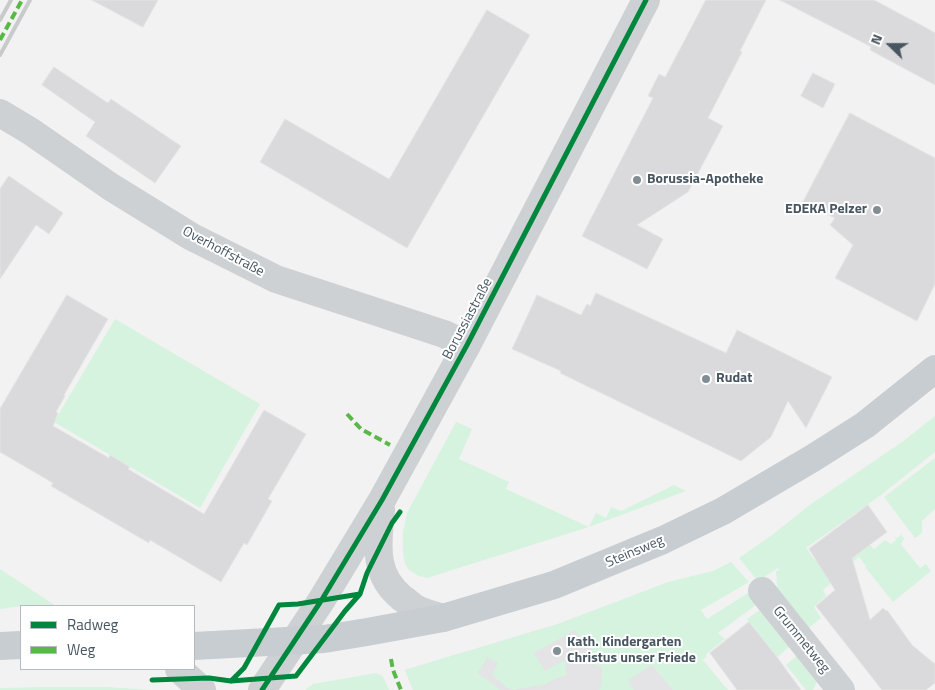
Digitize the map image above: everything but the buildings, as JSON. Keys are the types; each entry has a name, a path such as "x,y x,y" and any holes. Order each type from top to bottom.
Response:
{"main road":[{"name":"Steinsweg","path":"296,641 324,639 443,618 554,585 663,540 723,511 813,458 865,425 935,369"},
{"path":"195,646 296,641"},
{"path":"0,646 20,645"}],"street":[{"name":"Borussiastraße","path":"262,690 296,641 382,500 467,345 646,0"},
{"name":"Overhoffstraße","path":"0,113 192,237 276,279 444,334 467,345"},
{"name":"Borussiastraße","path":"382,500 378,552 385,580 394,592 416,609 443,618"},
{"name":"Grummetweg","path":"762,591 841,690"},
{"path":"180,670 202,690"}],"shaded area":[{"name":"Kath. Kindergarten Christus unser Friede","path":"604,607 673,690 413,690 405,670 558,624"}],"green space":[{"path":"115,319 260,404 200,508 54,422"},
{"path":"935,416 935,452 881,495 806,548 815,560 868,543 874,549 885,540 891,544 896,540 895,537 900,536 900,533 904,539 901,544 920,568 926,564 931,571 893,602 859,557 831,579 833,582 823,590 826,596 814,607 821,618 805,631 774,590 777,587 776,571 779,570 778,568 758,581 739,558 811,504 902,442"},
{"path":"456,422 472,429 459,459 509,482 506,489 589,527 427,578 409,570 405,564 403,552 403,532 407,513"},
{"path":"935,458 935,509 922,521 922,533 915,538 884,497"},
{"path":"674,485 686,491 589,527 596,513 606,518 611,507 621,511"},
{"path":"731,562 749,582 701,610 707,619 751,591 760,602 718,633 725,639 706,654 707,656 703,660 728,690 673,690 652,665 628,680 634,690 599,690 602,681 601,666 592,664 592,649 586,648 575,630 534,653 545,671 563,661 565,662 567,675 552,680 547,684 513,690 506,687 492,675 498,663 487,657 481,670 479,669 477,673 499,690 413,690 405,670 558,624 668,582 713,571"},
{"path":"0,569 54,605 20,605 0,609"},
{"path":"764,607 794,643 777,657 747,619"},
{"path":"801,652 822,679 816,683 813,690 806,690 786,665"},
{"path":"376,673 383,676 389,690 305,690 313,684"},
{"path":"107,687 152,690 0,690 0,688"}],"railway":[{"path":"0,20 11,0"},
{"path":"0,55 30,0"}],"marked path":[{"path":"0,40 22,0"},
{"path":"347,414 361,429 390,445"},
{"path":"391,659 401,690"}],"cycle path":[{"path":"262,690 321,601 382,500 467,345 646,0"},
{"path":"152,680 209,678 231,681 296,676 360,594 367,573 392,523 400,512"},
{"path":"231,681 244,668 279,605 298,604 360,594"}],"place":[{"name":"Borussia-Apotheke","path":"637,180"},
{"name":"EDEKA Pelzer","path":"877,210"},
{"name":"Rudat","path":"706,379"},
{"name":"Kath. Kindergarten Christus unser Friede","path":"557,651"}]}
